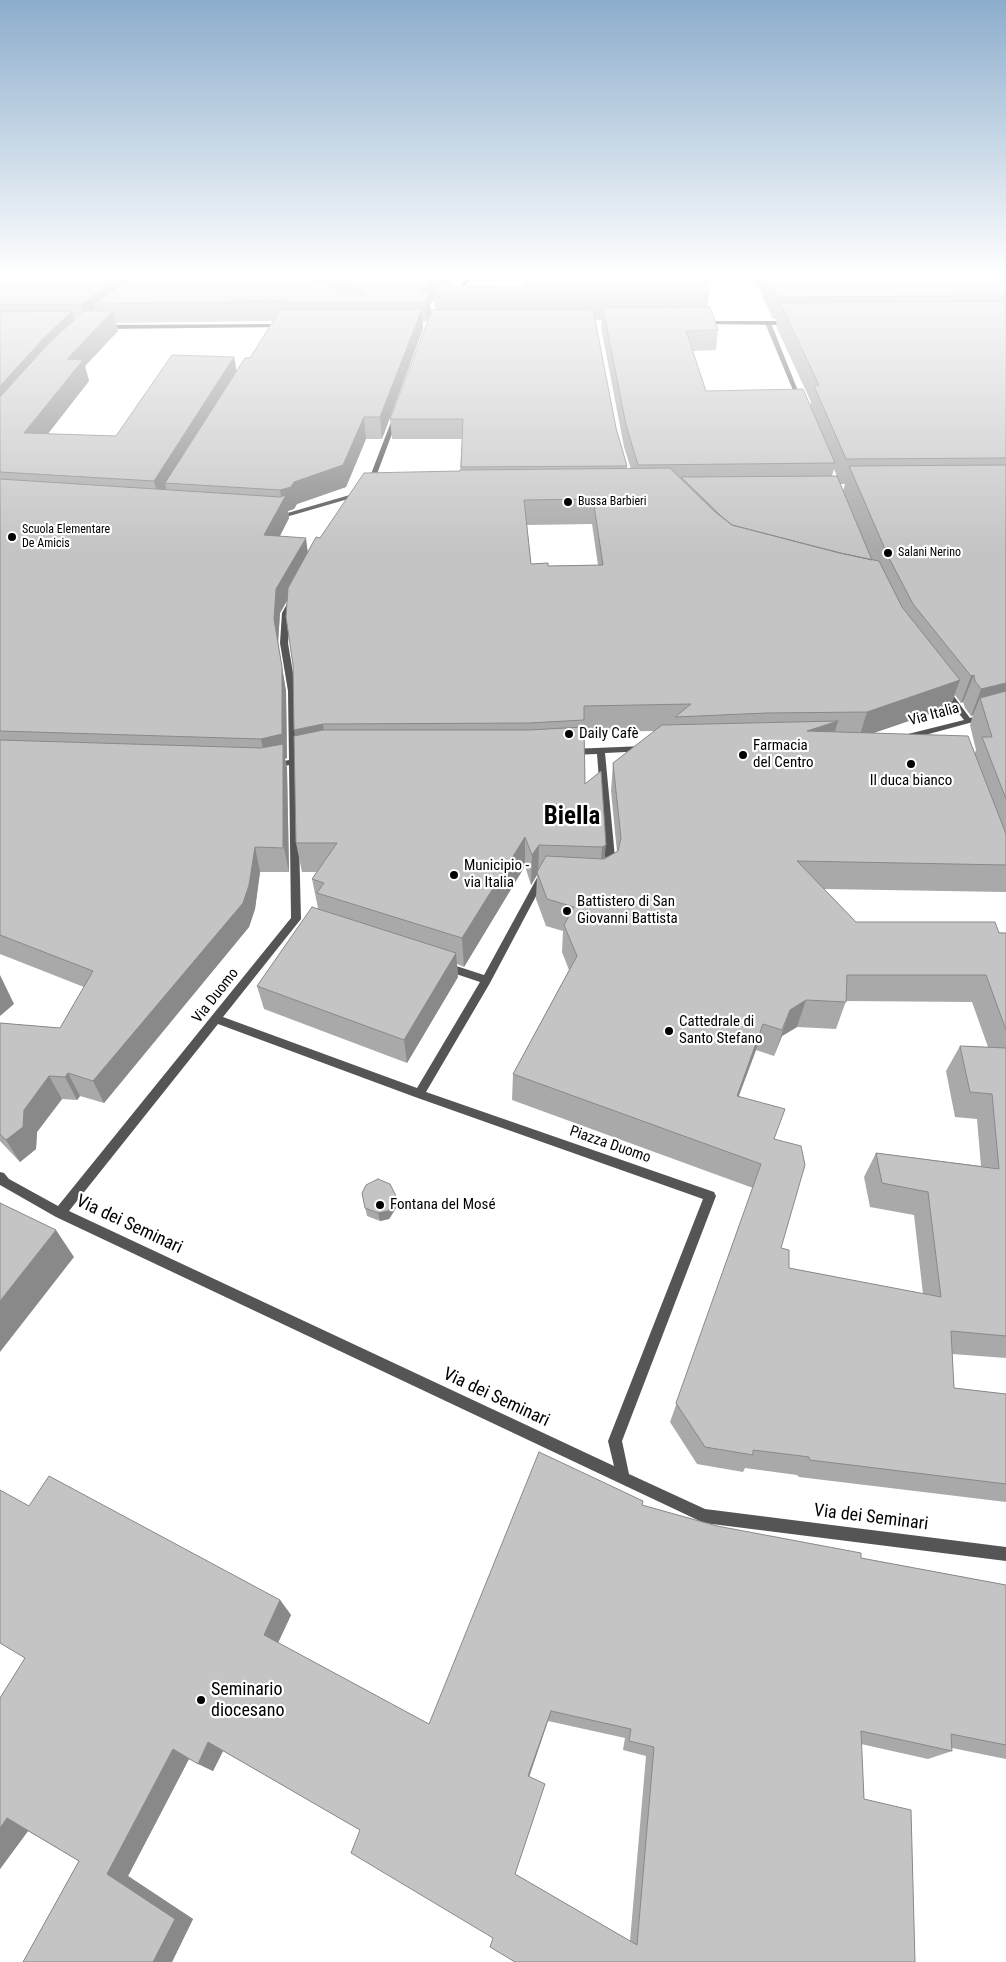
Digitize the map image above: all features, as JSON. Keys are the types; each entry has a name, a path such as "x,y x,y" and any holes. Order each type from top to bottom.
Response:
{"street":[{"path":"787,369 803,407"},
{"path":"350,508 374,474 399,406"},
{"path":"265,515 284,516 369,493"},
{"name":"Via Duomo","path":"60,1213 300,920 292,691 284,643 286,613 295,596"},
{"path":"940,684 968,720"},
{"name":"Via Italia","path":"893,741 1006,711"},
{"path":"950,725 954,734"},
{"path":"564,752 651,749"},
{"path":"601,751 611,866 609,877"},
{"path":"266,768 319,757"},
{"path":"419,1094 486,980 541,878 558,878"},
{"path":"433,963 486,980"},
{"name":"Piazza Duomo","path":"217,1019 419,1094 710,1196 615,1441 623,1478"},
{"name":"Via dei Seminari","path":"2,1183 60,1213 704,1516 1006,1554"}],"building":[{"path":"0,369 16,369 0,386"},
{"path":"26,369 76,369 24,433 116,436 163,369 227,369 154,481 0,472 0,397"},
{"path":"238,369 399,369 380,417 364,417 343,465 294,482 291,487 280,490 165,483"},
{"path":"409,369 605,369 616,428 627,466 461,467 463,419 390,419"},
{"path":"615,369 699,369 706,391 803,389 835,463 638,465 626,425"},
{"path":"811,369 1006,369 1006,458 846,459 814,386 819,385"},
{"path":"1006,465 1006,683 981,689 975,681 974,675 971,676 913,604 888,556 849,466"},
{"path":"670,468 714,511 732,525 840,553 879,561 902,607 960,680 867,712 766,713 675,717 691,704 584,706 584,720 529,723 323,724 294,730 293,665 286,617 288,588 316,537 320,538 364,473","holes":["593,499 603,565 548,566 548,563 531,564 524,500"]},
{"path":"837,476 872,560 732,525 681,477"},
{"path":"0,479 280,497 286,495 264,535 306,538 276,589 274,619 282,667 282,734 261,739 0,731"},
{"path":"1006,691 1006,799 982,737 992,737 980,698"},
{"path":"838,721 807,731 968,736 1006,834 1006,865 797,861 856,922 995,922 999,933 1006,933 1006,1030 986,975 847,975 846,1002 806,1000 790,1010 782,1030 763,1024 737,1096 785,1109 774,1139 801,1146 805,1165 781,1248 789,1250 789,1268 941,1297 928,1192 882,1183 876,1153 999,1169 992,1094 970,1092 960,1046 1006,1048 1006,1336 951,1331 954,1388 1006,1394 1006,1484 810,1460 809,1457 753,1450 753,1455 705,1447 676,1403 761,1164 513,1074 577,956 564,925 574,907 547,899 537,872 546,856 604,859 618,851 621,838 613,763 662,725"},
{"path":"584,727 585,784 601,771 606,845 602,847 539,845 532,855 525,837 462,938 317,893 324,883 312,879 337,843 296,843 294,736 323,730 529,730"},
{"path":"0,740 261,748 283,744 283,848 255,847 249,885 243,903 93,1081 68,1073 65,1077 49,1076 24,1110 23,1127 6,1140 0,1134 0,1023 60,1028 93,971 0,935"},
{"path":"312,907 456,953 404,1040 257,986"},
{"path":"378,1179 390,1184 397,1198 388,1211 378,1213 365,1208 362,1193 366,1185"},
{"path":"0,1203 56,1230 0,1301"},
{"path":"539,1452 643,1501 642,1505 717,1526 861,1553 861,1558 1006,1585 1006,1745 951,1734 952,1751 861,1731 864,1799 911,1810 915,1962 515,1962 490,1947 493,1938 351,1853 360,1830 208,1742 198,1764 173,1749 107,1874 175,1919 153,1962 23,1962 79,1861 7,1818 0,1828 0,1698 25,1658 0,1643 0,1490 29,1506 49,1476 280,1600 264,1635 429,1724","holes":["551,1711 631,1729 629,1741 654,1747 637,1945 515,1874 545,1784 528,1776"]}],"place":[{"name":"Bussa Barbieri","path":"568,502"},
{"name":"Scuola Elementare De Amicis","path":"12,537"},
{"name":"Salani Nerino","path":"888,553"},
{"name":"Daily Cafè","path":"569,734"},
{"name":"Farmacia del Centro","path":"743,755"},
{"name":"Il duca bianco","path":"911,764"},
{"name":"Municipio - via Italia","path":"454,875"},
{"name":"Battistero di San Giovanni Battista","path":"567,911"},
{"name":"Cattedrale di Santo Stefano","path":"669,1031"},
{"name":"Fontana del Mosé","path":"380,1205"},
{"name":"Seminario diocesano","path":"201,1700"}],"district":[{"name":"Biella","path":"572,818"}]}
